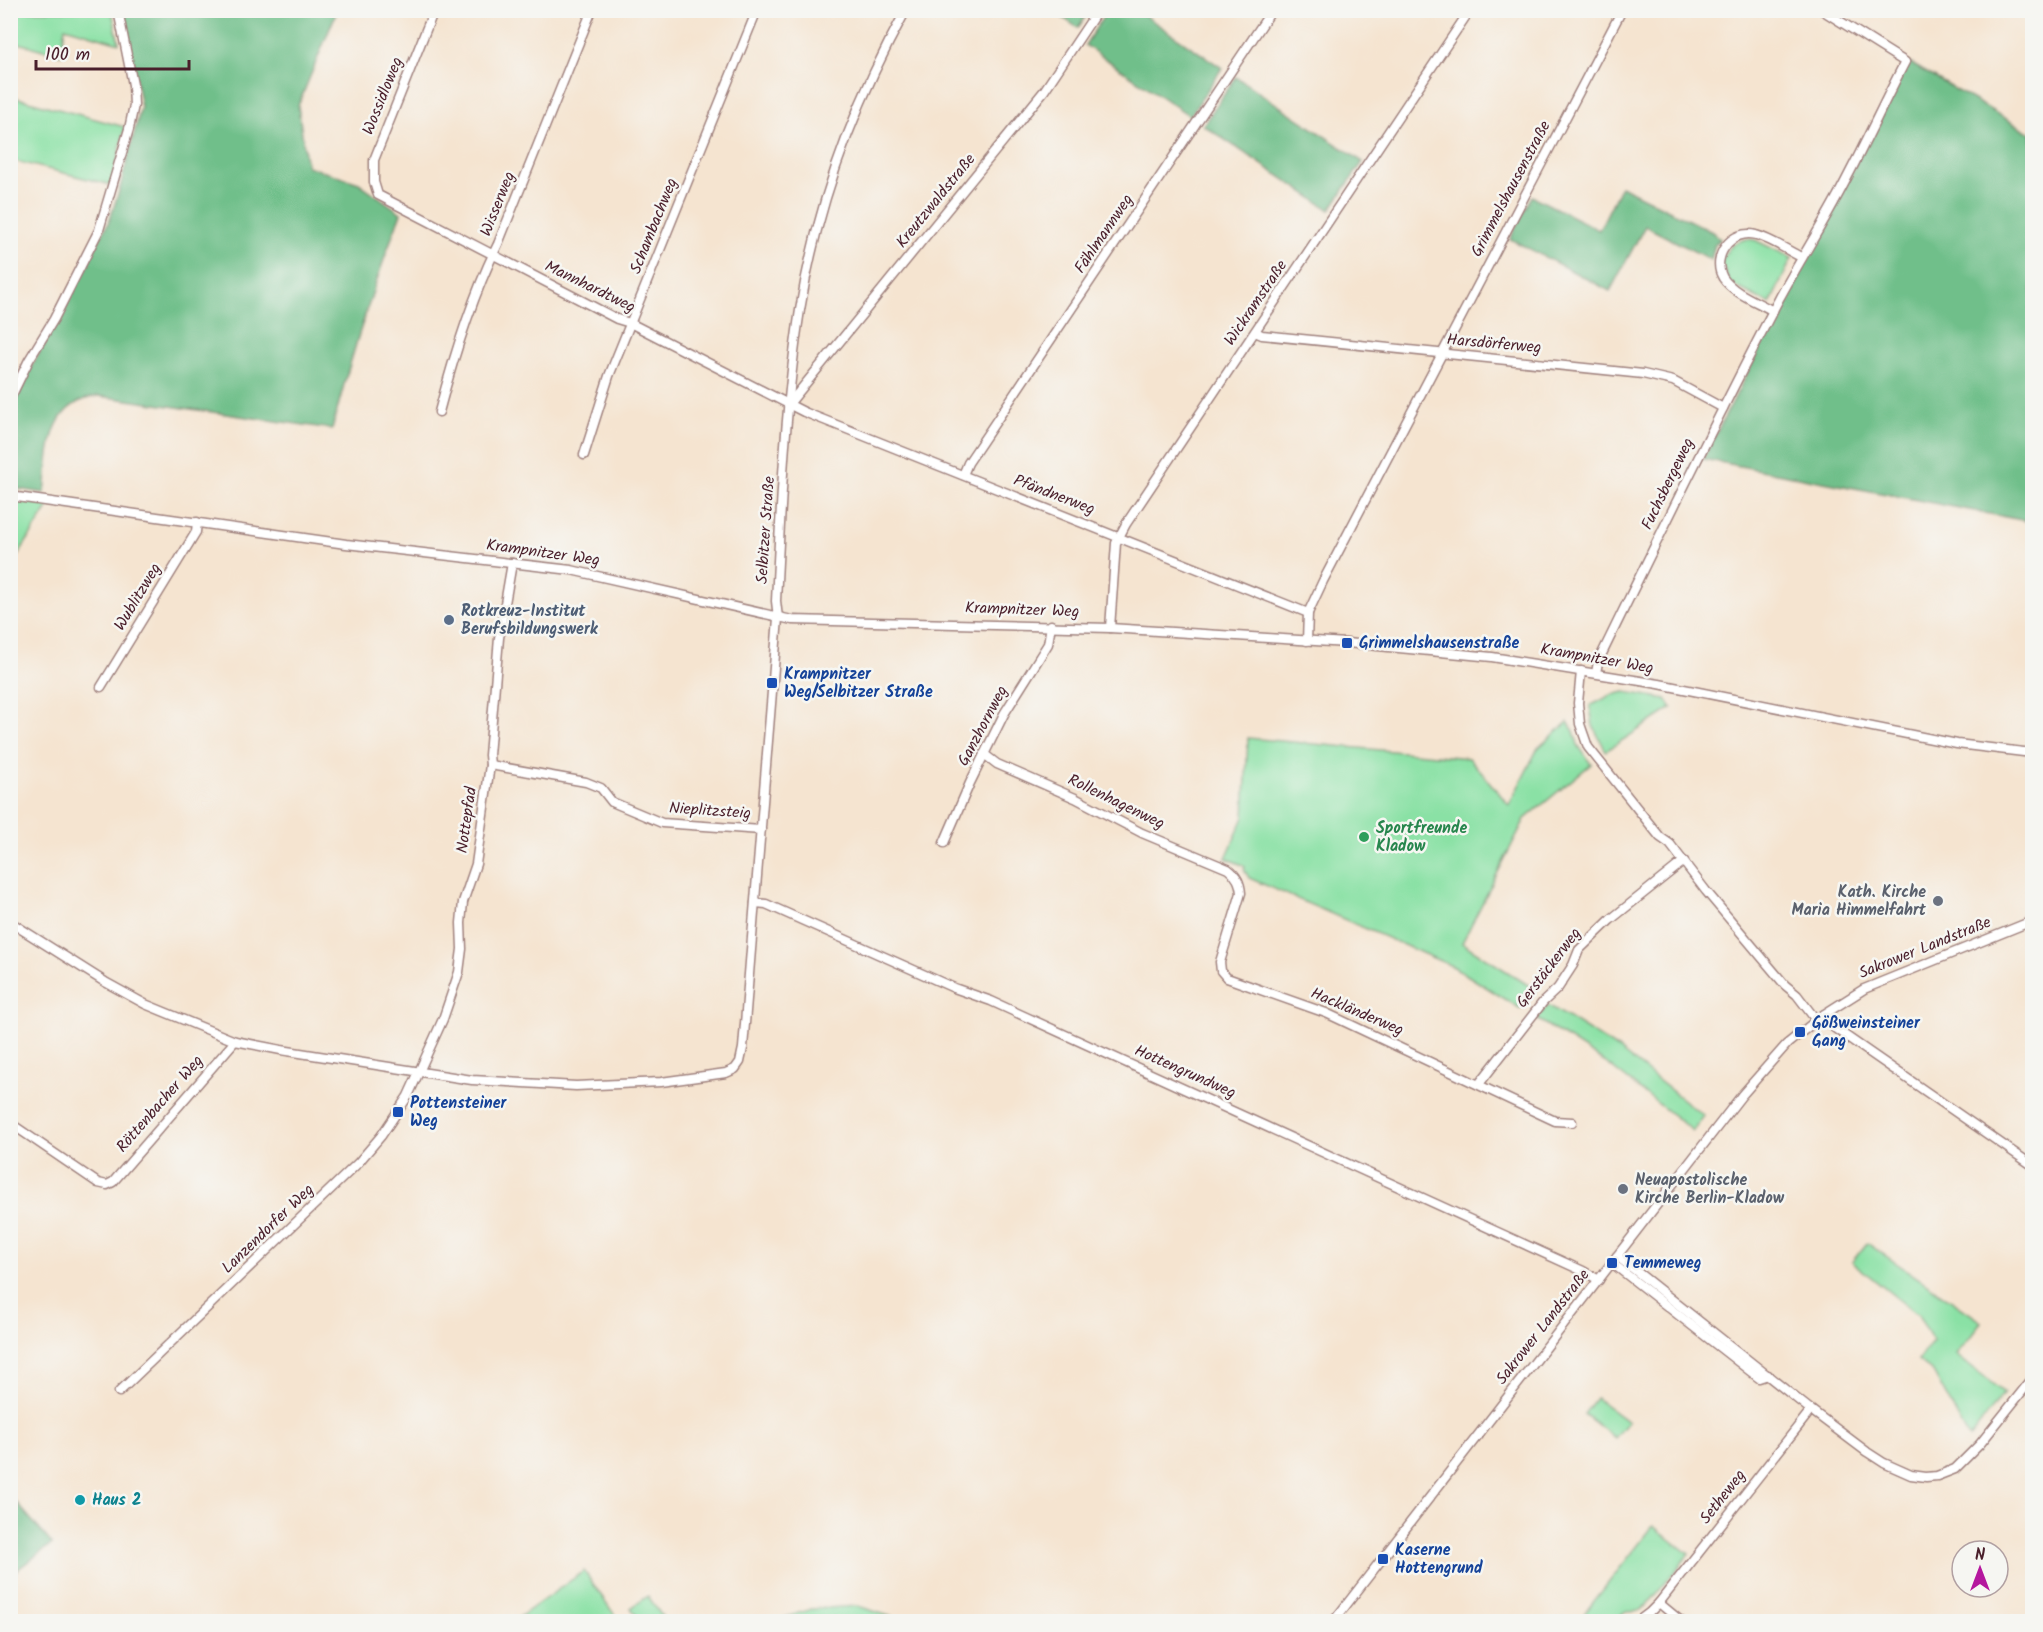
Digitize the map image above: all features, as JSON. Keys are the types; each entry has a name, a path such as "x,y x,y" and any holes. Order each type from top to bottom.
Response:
{"street":[{"path":"10,399 29,360 54,320 99,230 129,129 134,105 133,85 118,10"},
{"name":"Wossidloweg","path":"378,195 373,171 374,160 434,10"},
{"name":"Wisserweg","path":"439,412 460,339 592,10"},
{"name":"Schambachweg","path":"584,455 609,376 757,10"},
{"name":"Selbitzer Straße","path":"420,1073 501,1083 576,1086 661,1082 710,1076 726,1073 740,1062 778,618 776,602 789,404 804,288 831,179 869,82 906,10"},
{"name":"Kreutzwaldstraße","path":"789,404 1044,91 1098,10"},
{"name":"Fählmannweg","path":"963,475 968,463 1272,10"},
{"name":"Wickramstraße","path":"1110,628 1116,543 1119,537 1470,10"},
{"name":"Grimmelshausenstraße","path":"1307,641 1308,613 1323,581 1622,10"},
{"name":"Fuchsbergeweg","path":"1596,673 1598,662 1723,408 1801,257 1838,196 1905,62 1822,10"},
{"name":"Mannhardtweg","path":"378,195 617,319 630,323 789,404"},
{"path":"1773,311 1731,287 1724,279 1719,261 1721,252 1736,236 1755,234 1801,257"},
{"name":"Harsdörferweg","path":"1256,332 1262,335 1643,374 1673,381 1723,408"},
{"name":"Pfändnerweg","path":"789,404 1308,613"},
{"name":"Krampnitzer Weg","path":"10,496 339,543 571,570 792,620 1051,625 1474,654 1596,673 1957,744 2032,753"},
{"name":"Wublitzweg","path":"101,687 196,532 197,522"},
{"name":"Nottepfad","path":"420,1073 443,1019 459,972 463,902 476,864 490,765 496,659 512,563"},
{"name":"Ganzhornweg","path":"944,843 1004,714 1048,644 1051,625"},
{"path":"1581,671 1578,703 1580,724 1588,747 1660,837 1670,844 1684,861 1706,891 1819,1017 2032,1165"},
{"name":"Rollenhagenweg","path":"984,754 997,764 1075,798 1126,826 1228,869 1236,875"},
{"name":"Nieplitzsteig","path":"490,765 586,782 601,788 612,802 662,823 761,830"},
{"name":"Gerstäckerweg","path":"1479,1084 1543,1002 1557,988 1573,965 1579,950 1610,920 1684,861"},
{"name":"Hackländerweg","path":"1236,875 1241,893 1220,962 1223,975 1241,984 1326,1013 1555,1120 1572,1122"},
{"name":"Hottengrundweg","path":"755,903 766,904 954,988 991,1001 1573,1266 1599,1280"},
{"name":"Sakrower Landstraße","path":"1333,1622 1762,1070 1787,1044 1819,1017 1864,988 2032,921"},
{"path":"10,922 105,982 145,1004 235,1041 420,1073"},
{"name":"Röttenbacher Weg","path":"10,1123 98,1183 106,1185 112,1182 235,1041"},
{"name":"Lanzendorfer Weg","path":"119,1392 358,1163 398,1112 420,1073"},
{"path":"1615,1260 1811,1410 1884,1463 1911,1475 1937,1476 1955,1469 1966,1459 2032,1379"},
{"name":"Setheweg","path":"1637,1622 1650,1614 1659,1604 1811,1410"},
{"path":"1659,1604 1683,1622"},
{"path":"1589,1622 1617,1622"}],"green space":[{"path":"10,11 112,11 119,43 65,27 61,55 11,41"},
{"path":"123,11 337,11 298,106 307,166 359,183 401,213 364,320 332,429 99,396 82,400 69,408 60,419 50,446 45,493 11,488 11,410 28,372 59,320 110,219 141,107"},
{"path":"1053,11 1089,11 1078,28"},
{"path":"1107,11 1138,11 1222,68 1190,116 1085,45"},
{"path":"1908,62 2032,134 2032,522 1703,459"},
{"path":"1236,77 1363,162 1330,210 1203,125"},
{"path":"10,96 125,127 112,185 11,160"},
{"path":"1621,186 1712,232 1720,239 1715,244 1711,260 1645,226 1610,291 1510,239 1532,196 1599,230"},
{"path":"1747,239 1755,240 1792,258 1770,304 1729,283 1721,263 1731,247"},
{"path":"11,500 50,505 11,566"},
{"path":"1625,692 1666,699 1672,708 1606,751 1593,726 1590,706 1611,695"},
{"name":"Sportfreunde Kladow","path":"1568,722 1574,731 1578,745 1591,764 1525,819 1462,943 1536,990 1521,1009 1454,967 1249,878 1244,869 1245,866 1226,858 1244,817 1248,738 1469,758 1509,805 1538,748"},
{"path":"1548,1005 1618,1049 1704,1116 1693,1131 1606,1063 1537,1019"},
{"path":"1867,1243 1982,1322 1956,1355 2004,1393 1969,1438 1933,1372 1918,1361 1933,1341 1918,1315 1852,1262"},
{"path":"1596,1398 1628,1422 1615,1438 1584,1414"},
{"path":"10,1495 52,1544 11,1574 10,1574"},
{"path":"1653,1526 1689,1554 1646,1607 1626,1611 1619,1616 1580,1619"},
{"path":"584,1571 619,1621 514,1621"},
{"path":"648,1596 665,1621 640,1621 631,1608"},
{"path":"858,1606 904,1621 775,1621 811,1609"}],"place":[{"name":"Rotkreuz-Institut Berufsbildungswerk","path":"449,620"},
{"name":"Grimmelshausenstraße","path":"1347,643"},
{"name":"Krampnitzer Weg/Selbitzer Straße","path":"772,683"},
{"name":"Sportfreunde Kladow","path":"1364,837"},
{"name":"Kath. Kirche Maria Himmelfahrt","path":"1938,901"},
{"name":"Gößweinsteiner Gang","path":"1800,1032"},
{"name":"Pottensteiner Weg","path":"398,1112"},
{"name":"Neuapostolische Kirche Berlin-Kladow","path":"1623,1189"},
{"name":"Temmeweg","path":"1612,1263"},
{"name":"Haus 2","path":"80,1500"},
{"name":"Kaserne Hottengrund","path":"1383,1559"}]}
